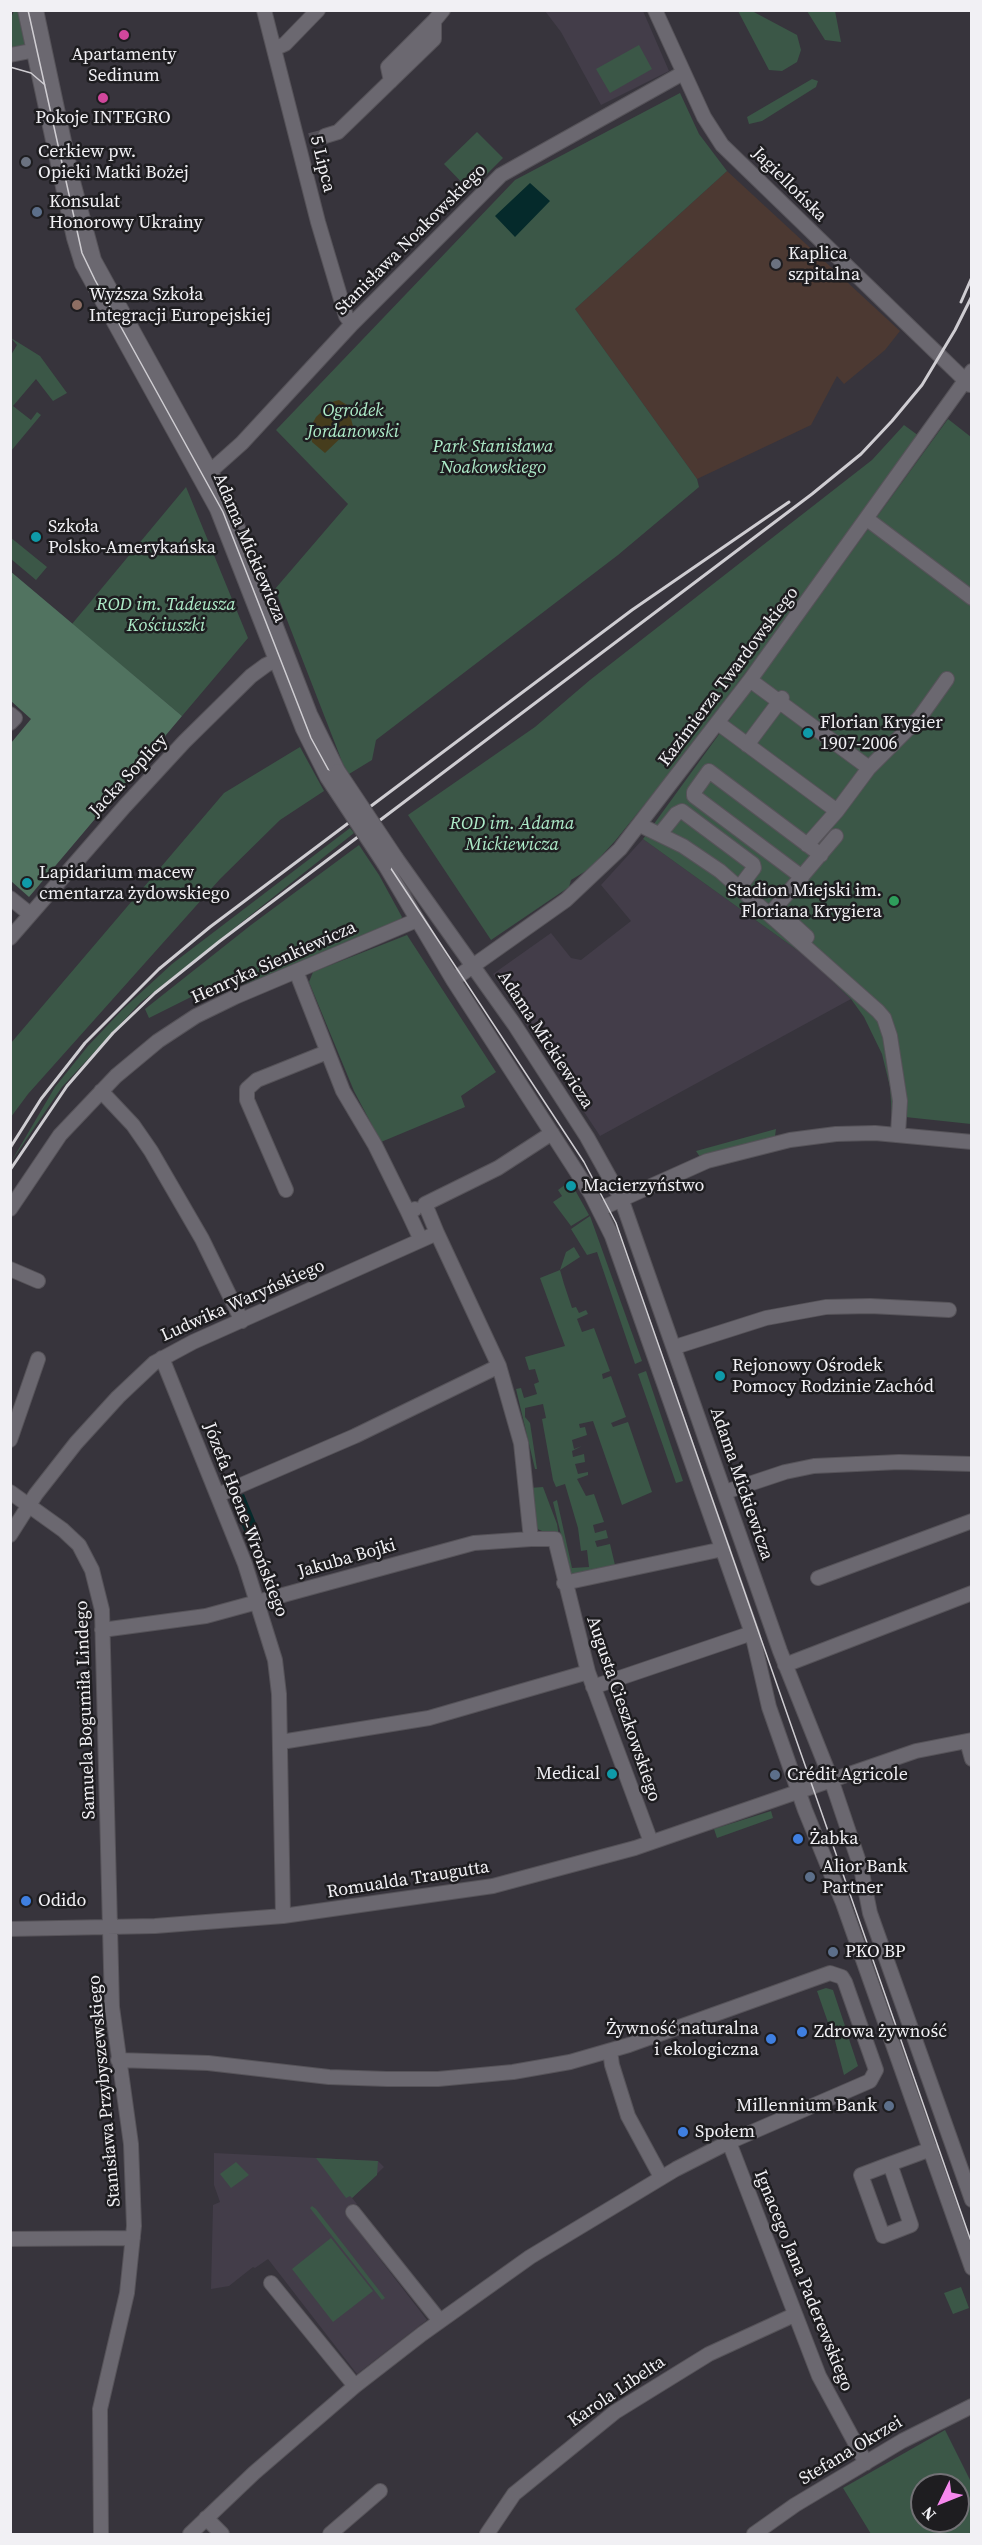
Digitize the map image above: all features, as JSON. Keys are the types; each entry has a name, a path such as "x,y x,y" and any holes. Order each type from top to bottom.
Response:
{"street":[{"name":"Adama Mickiewicza","path":"25,10 39,49"},
{"name":"Adama Mickiewicza","path":"36,10 39,49 74,238 82,264 205,473 224,525 282,657 315,725 332,774 390,862 474,965 585,1134 621,1198 785,1665 831,1779 861,1868 870,1913 972,2200"},
{"name":"5 Lipca","path":"264,10 304,142 343,308 352,324"},
{"path":"274,49 285,44 318,10"},
{"name":"Jagiellońska","path":"655,10 704,117 723,145 969,380"},
{"path":"325,136 338,132 434,39 439,16"},
{"path":"11,55 39,49"},
{"name":"Stanisława Noakowskiego","path":"205,473 242,443 352,324 507,170 683,73"},
{"name":"Kazimierza Twardowskiego","path":"474,965 575,893 611,859 640,825 750,680 969,380"},
{"path":"867,519 906,540 972,598"},
{"name":"Jacka Soplicy","path":"10,938 170,757 251,676 282,657"},
{"path":"807,845 837,812 869,768 920,717 947,679"},
{"path":"750,680 781,700 869,768"},
{"path":"747,745 781,700"},
{"path":"718,723 837,812"},
{"path":"689,760 821,855"},
{"path":"707,774 694,792 694,796 802,877"},
{"path":"660,834 678,811 685,813 753,864 754,868 739,888"},
{"path":"640,825 683,846 772,912 857,981"},
{"path":"772,912 836,836"},
{"name":"Adama Mickiewicza","path":"390,862 417,920 453,980 600,1209 624,1267 752,1633 769,1707 798,1790 843,1903 972,2268"},
{"path":"10,898 30,914"},
{"path":"772,912 884,1018 890,1036 900,1097 898,1134"},
{"name":"Henryka Sienkiewicza","path":"10,1209 52,1144 101,1091 133,1061 180,1026 221,1004 417,920"},
{"name":"Adama Mickiewicza","path":"453,980 474,965"},
{"path":"296,971 343,1092 375,1145 421,1240"},
{"path":"286,1190 247,1100 247,1089 253,1082 327,1052"},
{"path":"101,1091 132,1125 151,1151 202,1239 242,1321"},
{"path":"408,1212 498,1168 552,1133"},
{"path":"600,1209 699,1164 743,1150 836,1134 898,1134 972,1142"},
{"path":"425,1204 499,1366 517,1425 531,1539"},
{"name":"Ludwika Waryńskiego","path":"10,1535 30,1503 96,1420 139,1377 162,1358 437,1233"},
{"path":"10,1269 38,1281"},
{"path":"675,1347 766,1317 826,1307 870,1306 948,1310"},
{"name":"Józefa Hoene-Wrońskiego","path":"162,1358 259,1602 277,1671 281,1742 283,1916"},
{"path":"10,1440 38,1359"},
{"path":"218,1496 366,1431 499,1366"},
{"path":"725,1492 785,1472 814,1466 899,1462 972,1464"},
{"name":"Samuela Bogumiła Lindego","path":"10,1492 30,1503 70,1536 86,1556 98,1590 102,1629 111,1928"},
{"path":"818,1578 972,1521"},
{"name":"Augusta Cieszkowskiego","path":"531,1539 555,1539 564,1583 592,1687 651,1842"},
{"name":"Jakuba Bojki","path":"102,1629 183,1620 259,1602 468,1544 531,1539"},
{"path":"564,1583 723,1549"},
{"path":"785,1665 972,1593"},
{"path":"592,1687 752,1633"},
{"path":"281,1742 429,1718 588,1672"},
{"path":"798,1790 925,1748 969,1741 972,1759"},
{"name":"Romualda Traugutta","path":"10,1929 111,1928 283,1916 493,1886 578,1865 798,1790"},
{"name":"Stanisława Przybyszewskiego","path":"101,2535 100,2409 127,2293 133,2238 131,2144 112,2007 111,1928"},
{"path":"118,2060 222,2064 329,2077 438,2079 530,2070 610,2051 824,1974 835,1974 845,1982 876,2070 874,2076 863,2084 729,2142 660,2177 530,2257 440,2321 355,2386 272,2456 190,2535"},
{"path":"860,2026 904,2010"},
{"path":"610,2051 621,2097 631,2122 660,2177"},
{"name":"Ignacego Jana Paderewskiego","path":"729,2142 794,2315 827,2393 866,2463"},
{"path":"890,2164 911,2225 883,2235 861,2175 890,2164 931,2150"},
{"path":"353,2212 440,2321"},
{"path":"10,2239 133,2238"},
{"path":"271,2283 355,2386"},
{"name":"Karola Libelta","path":"487,2535 514,2494 615,2412 709,2354 794,2315"},
{"name":"Stefana Okrzei","path":"754,2535 790,2509 866,2463 972,2406"},
{"path":"330,2535 380,2491"},
{"path":"206,2518 222,2535"}],"shaded area":[{"path":"545,11 643,11 669,71 601,105 561,32"},
{"path":"727,171 900,331 885,350 844,384 837,376 811,425 697,479 575,309"},
{"path":"530,183 550,201 515,237 495,216"},
{"path":"10,571 182,716 29,897 11,881 11,743 31,719 11,701"},
{"path":"643,839 811,960 851,999 600,1136 493,974 551,933 571,958 581,960 631,921 601,885"},
{"path":"244,1494 263,1540 250,1545 231,1499"},
{"path":"214,2153 378,2161 384,2167 352,2198 357,2204 345,2214 427,2320 357,2374 268,2259 255,2268 253,2267 229,2286 211,2289 213,2205 220,2202 214,2185"}],"green space":[{"path":"14,11 19,11 26,44 11,49 11,18"},
{"path":"738,11 752,11 797,35 801,50 797,62 782,71 769,70"},
{"path":"807,11 835,11 841,42 825,40"},
{"path":"639,45 652,69 610,93 596,69"},
{"path":"812,79 818,81 816,87 762,121 749,124 747,117"},
{"name":"Park Stanisława Noakowskiego","path":"680,93 699,134 727,171 575,309 697,479 699,487 618,555 376,740 372,760 349,774 343,764 275,589 348,504 276,430 515,180"},
{"path":"477,132 503,158 470,191 444,164"},
{"path":"11,338 40,356 67,393 53,401 36,379 13,406 31,420 37,412 41,415 11,451 11,355 17,345"},
{"path":"948,419 971,437 971,1124 896,1116 892,1118 890,1087 882,1054 864,1017 851,999 811,960 643,839"},
{"name":"ROD im. Adama Mickiewicza","path":"904,425 919,436 805,594 665,779 589,869 571,880 569,887 491,940 408,815 535,727 590,680 872,460"},
{"name":"ROD im. Tadeusza Kościuszki","path":"186,487 248,638 182,716 72,624"},
{"path":"10,537 47,567 36,580 11,559"},
{"path":"300,747 324,791 280,820 220,879 28,1094 11,1117 11,1043 224,793"},
{"path":"350,828 354,833 140,1003 62,1087 11,1162 55,1087 88,1046 122,1010 172,964"},
{"path":"359,845 402,917 399,923 314,960 238,986 231,977 149,1018 145,1009 251,925"},
{"path":"407,935 496,1072 461,1096 465,1107 381,1142 354,1091 309,982 313,972"},
{"path":"776,1129 775,1136 700,1157 696,1151"},
{"path":"570,1181 589,1215 571,1226 553,1202 562,1196 558,1190"},
{"path":"590,1216 642,1361 635,1364 597,1252 587,1255 571,1229"},
{"path":"574,1247 580,1257 560,1270 566,1252"},
{"path":"560,1270 572,1308 576,1307 579,1313 586,1310 588,1314 577,1319 582,1332 594,1328 610,1371 602,1374 603,1379 611,1376 626,1417 611,1423 613,1427 628,1422 652,1492 622,1505 593,1421 579,1424 580,1428 585,1427 587,1435 572,1440 574,1449 582,1446 572,1451 573,1457 584,1454 585,1462 575,1464 578,1474 588,1472 588,1475 577,1479 586,1496 594,1494 604,1522 593,1525 595,1533 606,1530 608,1538 595,1541 597,1547 610,1544 615,1565 571,1575 553,1502 557,1500 572,1568 589,1567 587,1550 581,1551 578,1528 565,1484 556,1487 553,1480 542,1419 546,1418 543,1404 525,1408 525,1417 530,1423 537,1469 535,1469 516,1389 521,1388 524,1398 537,1394 534,1384 539,1382 535,1369 529,1370 525,1357 565,1346 540,1278"},
{"path":"646,1371 683,1481 676,1483 638,1374"},
{"path":"543,1487 557,1524 560,1543 554,1536 535,1528 530,1488"},
{"path":"771,1811 773,1818 717,1838 714,1829"},
{"path":"826,1988 833,1990 846,2029 832,2034 817,1991"},
{"path":"847,2033 858,2066 844,2075 834,2037"},
{"path":"316,2158 378,2161 377,2175 352,2198 350,2196 346,2198"},
{"path":"236,2162 249,2175 231,2188 220,2174"},
{"path":"312,2206 385,2298 382,2300 310,2208"},
{"path":"331,2238 373,2291 333,2322 292,2269"},
{"path":"961,2287 969,2308 953,2314 944,2293"},
{"path":"945,2430 966,2473 910,2473 910,2533 970,2533 970,2480 971,2534 871,2534 843,2488"}],"sand":[{"path":"339,400 347,405 353,426 325,453 312,442 310,428 316,417 332,402"}],"tunnel":[{"path":"310,140 325,136"}],"tram line":[{"path":"28,10 82,253 223,512 311,738 340,791 584,1162 616,1223 972,2244"},
{"path":"10,67 31,73 45,85"}],"railway":[{"path":"961,302 972,277"},
{"path":"10,1170 67,1086 113,1033 155,993 220,941 812,494 861,454 922,385 955,330 972,296"},
{"path":"10,1148 41,1099 85,1043 159,969 210,927 632,610 789,502"}],"place":[{"name":"Apartamenty Sedinum","path":"124,35"},
{"name":"Pokoje INTEGRO","path":"103,98"},
{"name":"Cerkiew pw. Opieki Matki Bożej","path":"26,162"},
{"name":"Konsulat Honorowy Ukrainy","path":"37,212"},
{"name":"Kaplica szpitalna","path":"776,264"},
{"name":"Wyższa Szkoła Integracji Europejskiej","path":"77,305"},
{"name":"Szkoła Polsko-Amerykańska","path":"36,537"},
{"name":"Florian Krygier 1907-2006","path":"808,733"},
{"name":"Lapidarium macew cmentarza żydowskiego","path":"27,883"},
{"name":"Stadion Miejski im. Floriana Krygiera","path":"894,901"},
{"name":"Macierzyństwo","path":"571,1186"},
{"name":"Rejonowy Ośrodek Pomocy Rodzinie Zachód","path":"720,1376"},
{"name":"Medical","path":"612,1774"},
{"name":"Crédit Agricole","path":"775,1775"},
{"name":"Żabka","path":"798,1839"},
{"name":"Alior Bank Partner","path":"810,1877"},
{"name":"Odido","path":"26,1901"},
{"name":"PKO BP","path":"833,1952"},
{"name":"Zdrowa żywność","path":"802,2032"},
{"name":"Żywność naturalna i ekologiczna","path":"771,2039"},
{"name":"Millennium Bank","path":"889,2106"},
{"name":"Społem","path":"683,2132"}],"park label":[{"name":"Ogródek Jordanowski","path":"353,421"}]}
